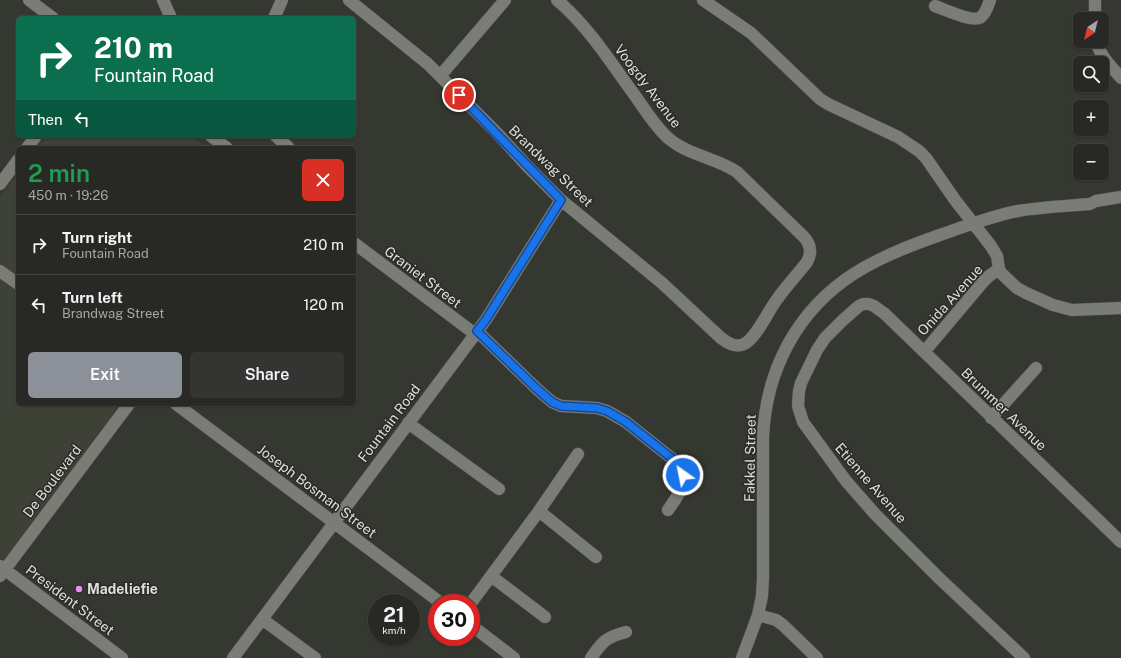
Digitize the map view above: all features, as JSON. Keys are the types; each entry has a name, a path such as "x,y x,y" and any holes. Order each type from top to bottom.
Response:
{"street":[{"path":"29,0 50,16"},
{"path":"163,0 170,16"},
{"path":"275,16 282,0"},
{"name":"Brandwag Street","path":"349,0 428,64 561,200 662,283 721,338 737,346"},
{"path":"440,76 505,0"},
{"name":"Voogdy Avenue","path":"557,0 586,27 654,122 665,135 683,149 725,165 737,172 804,236 808,242 811,251 807,262 778,297 750,339 743,345 737,346"},
{"path":"702,0 750,33 820,99 898,137 919,151 926,158 955,200 996,252 999,269 1003,275 1021,290 1053,305 1072,310 1121,308"},
{"path":"935,6 977,19 985,13 990,0"},
{"path":"1095,0 1095,12"},
{"path":"1098,48 1103,57 1121,78"},
{"path":"214,138 224,146"},
{"path":"278,138 287,146"},
{"path":"0,184 16,163"},
{"path":"974,223 1016,211 1090,204 1096,201 1121,197"},
{"name":"Fountain Road","path":"233,658 485,321 561,200"},
{"path":"1090,204 1100,207 1121,204"},
{"name":"Fakkel Street","path":"742,658 758,615 764,578 764,418 777,367 788,345 803,320 821,300 834,288 856,272 904,247 974,223"},
{"name":"Graniet Street","path":"356,245 476,332 552,402 561,406 597,408 607,411 626,422 679,464 682,470 684,483 678,496 668,510"},
{"name":"Onida Avenue","path":"924,352 983,282 999,269"},
{"path":"0,271 16,283"},
{"name":"Brummer Avenue","path":"863,304 869,304 879,310 1121,542"},
{"name":"Etienne Avenue","path":"863,304 832,330 824,338 816,350 801,383 799,391 798,406 803,422 846,480 875,514 940,579 1024,658"},
{"path":"991,418 1036,368"},
{"name":"De Boulevard","path":"2,570 127,406"},
{"name":"Joseph Bosman Street","path":"179,406 429,594"},
{"path":"408,423 499,489"},
{"path":"478,594 539,511 578,454"},
{"path":"539,511 596,557"},
{"name":"President Street","path":"2,570 122,658"},
{"path":"491,576 545,616"},
{"path":"758,615 776,620 783,625 817,658"},
{"path":"262,619 315,658"},
{"path":"591,658 605,640 626,632"},
{"path":"480,633 514,658"}],"shaded area":[{"path":"44,138 194,138 204,146 38,146"},
{"path":"16,176 16,406 119,406 4,560 0,557 0,197"}],"place":[{"name":"Madeliefie","path":"79,589"}],"route":[{"path":"459,95 561,200 485,321 477,331 552,402 567,407 597,408 611,413 626,422 679,464 682,467 683,475"}]}
